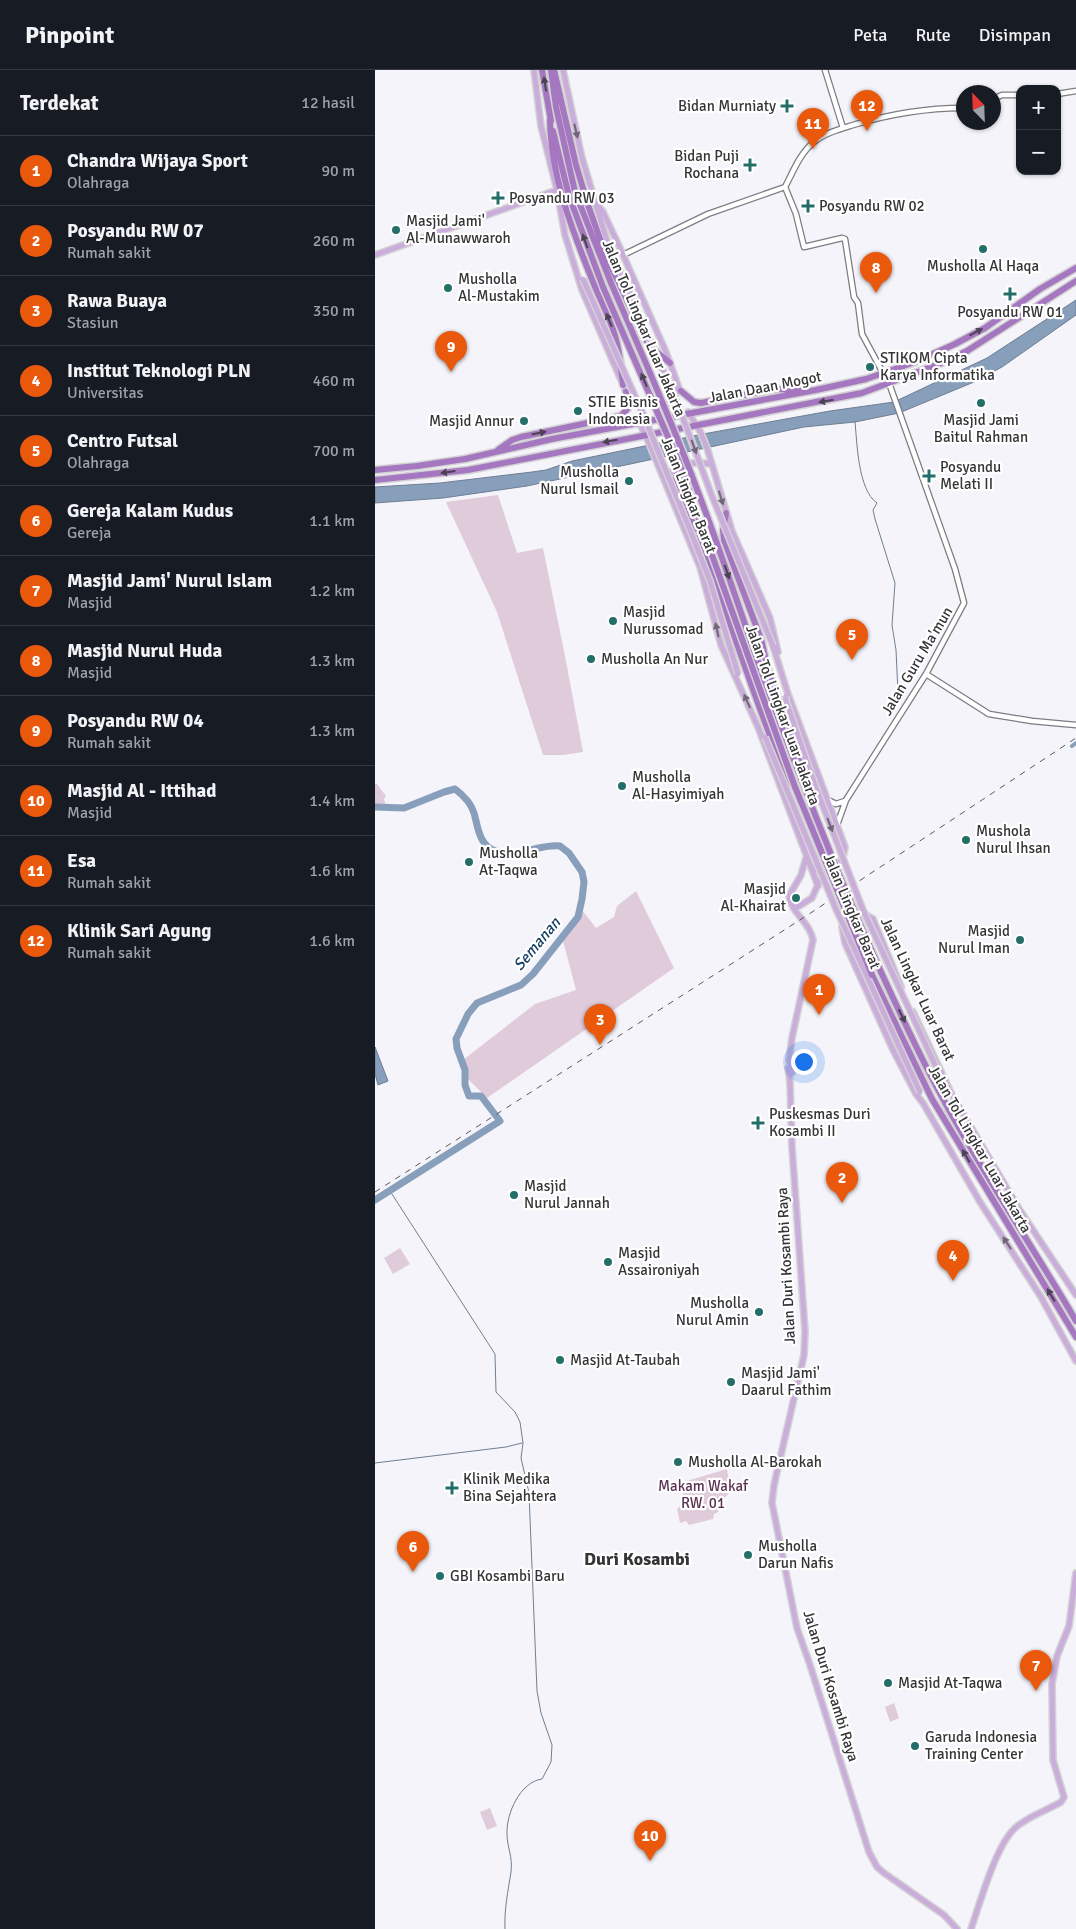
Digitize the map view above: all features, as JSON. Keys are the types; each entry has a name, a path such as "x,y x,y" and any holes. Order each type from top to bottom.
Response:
{"highway":[{"name":"Jalan Tol Lingkar Luar Jakarta","path":"542,70 550,120 569,196 603,287 678,460 795,787 872,975 932,1099 1076,1337"},
{"name":"Jalan Tol Lingkar Luar Jakarta","path":"552,70 556,108 575,192 698,492 765,682 861,928 941,1095 984,1172 1036,1252 1076,1321"},
{"path":"552,70 587,205 606,256 644,337 652,348 670,363"},
{"path":"496,452 505,444 521,437 621,416 628,408 615,335 593,282 558,182 550,141 550,120"},
{"name":"Jalan Daan Mogot","path":"375,470 446,462 542,441 816,390 883,373 935,354 985,328 1040,289 1076,268"},
{"name":"Jalan Daan Mogot","path":"375,480 467,470 696,424 844,398 939,364 967,351 1076,281"},
{"path":"679,388 694,402 701,403 784,388 816,390"},
{"path":"758,400 768,390"},
{"path":"682,465 677,474 675,484 700,537 773,744 790,782 795,787"},
{"path":"725,513 723,526 724,540 761,639 769,674 806,780 807,793"},
{"path":"679,516 694,524"}],"main road":[{"path":"534,70 541,126 557,190 565,235 582,290 625,388 646,406 657,406 672,399 679,388"},
{"name":"Jalan Lingkar Barat","path":"563,70 582,158 607,241 680,410 712,496 773,646 787,695 845,847 842,861 833,869"},
{"path":"375,255 557,190"},
{"name":"Jalan Lingkar Barat","path":"597,204 609,224 623,255 679,388"},
{"name":"Jalan Lingkar Barat","path":"561,211 583,279 643,414 710,581 738,674 738,682"},
{"name":"Jalan Lingkar Barat","path":"689,413 701,433 708,451 710,464 725,513 770,618 776,639 778,663"},
{"name":"Jalan Lingkar Barat","path":"639,423 679,516 706,587 721,645 759,728 807,860"},
{"path":"664,481 669,474 682,465 701,462 710,464"},
{"name":"Jalan Lingkar Barat","path":"787,695 786,701 816,788 863,910 937,1069 942,1076"},
{"name":"Jalan Lingkar Barat","path":"759,728 765,737 836,908 920,1092 923,1103"},
{"path":"807,860 819,870 833,869"},
{"path":"807,860 789,896 794,909 812,898 817,886 833,869"},
{"path":"807,860 817,886"},
{"name":"Jalan Duri Kosambi Raya","path":"794,909 810,929 813,940 793,1029 789,1060 792,1148 805,1338 804,1355 774,1485 772,1498 774,1513 797,1628 869,1852 877,1866 884,1873 944,1915 957,1929"},
{"name":"Jalan Lingkar Luar Barat","path":"1076,1295 1003,1184 942,1076 942,1071 895,974 876,923 869,915 863,913 846,920 842,927 845,943 903,1070 979,1202 1041,1297 1076,1361"},
{"path":"971,1929 995,1862 1009,1835 1018,1826 1061,1802 1064,1797 1053,1760 1052,1684 1057,1656 1069,1626 1076,1573"}],"street":[{"path":"825,70 843,128"},
{"path":"1061,93 1076,91"},
{"path":"1001,95 1016,95"},
{"path":"623,255 708,214 785,188 797,164 813,142 826,134 896,114 934,108 956,108"},
{"path":"785,188 796,214 804,247 842,238 845,239 854,297 858,303 860,329 883,373"},
{"name":"Jalan Guru Ma'mun","path":"837,825 847,800 926,674 965,601 889,383"},
{"path":"926,674 989,714 1031,721 1076,725"},
{"path":"827,799 836,804 847,800"}],"green space":[{"path":"498,495 517,553 543,548 583,752 543,755 497,612 446,502"},
{"path":"375,784 386,796 384,799 386,807 375,806"},
{"path":"636,891 674,968 487,1098 468,1079 463,1060 535,1004 576,990 562,937 582,910 596,928 614,917 617,906"},
{"path":"400,1248 410,1264 393,1274 384,1258"},
{"name":"Makam Wakaf RW. 01","path":"727,1469 731,1491 719,1504 718,1512 714,1514 713,1519 689,1525 686,1521 680,1523 677,1509 685,1502 680,1483"},
{"path":"894,1703 899,1718 890,1722 885,1707"},
{"path":"490,1808 497,1826 487,1830 480,1812"}],"water":[{"path":"1076,300 1076,315 1002,367 974,382 899,413 855,422 804,427 527,486 443,498 375,503 375,487 440,483 546,470 572,461 703,434 830,411 894,402 987,358"},
{"path":"375,1047 388,1081 378,1085 375,1074"}],"waterway":[{"path":"855,421 862,477 871,497 877,503 873,510 875,519 895,583 892,625 896,650 898,693"},
{"path":"1072,746 1076,743"},
{"name":"Semanan","path":"375,807 404,808 455,789 471,806 480,835 490,849 512,853 560,846 569,853 582,872 584,882 578,917 533,974 521,985 477,1003 468,1014 456,1039 457,1048 465,1070 465,1085 469,1096 481,1096 500,1121 375,1200"},
{"path":"390,1191 495,1354 496,1392 515,1412 520,1422 523,1443 521,1458 529,1493 537,1691 541,1713 552,1745 551,1762 542,1779 534,1781 521,1792 509,1817 507,1834 511,1867 505,1929"},
{"path":"375,1463 506,1447 522,1443"}],"railway":[{"path":"375,1192 803,918 1076,738"}],"place":[{"name":"Bidan Murniaty","path":"787,106"},
{"name":"Klinik Sari Agung","path":"867,131"},
{"name":"Esa","path":"813,149"},
{"name":"Bidan Puji Rochana","path":"750,165"},
{"name":"Posyandu RW 03","path":"498,198"},
{"name":"Posyandu RW 02","path":"808,206"},
{"name":"Masjid Jami' Al-Munawwaroh","path":"396,230"},
{"name":"Musholla Al Haqa","path":"983,249"},
{"name":"Musholla Al-Mustakim","path":"448,288"},
{"name":"Masjid Nurul Huda","path":"876,293"},
{"name":"Posyandu RW 01","path":"1010,294"},
{"name":"STIKOM Cipta Karya Informatika","path":"870,367"},
{"name":"Posyandu RW 04","path":"451,372"},
{"name":"Masjid Jami Baitul Rahman","path":"981,403"},
{"name":"STIE Bisnis Indonesia","path":"578,411"},
{"name":"Masjid Annur","path":"524,421"},
{"name":"Posyandu Melati II","path":"929,476"},
{"name":"Musholla Nurul Ismail","path":"629,481"},
{"name":"Masjid Nurussomad","path":"613,621"},
{"name":"Musholla An Nur","path":"591,659"},
{"name":"Centro Futsal","path":"852,660"},
{"name":"Musholla Al-Hasyimiyah","path":"622,786"},
{"name":"Mushola Nurul Ihsan","path":"966,840"},
{"name":"Musholla At-Taqwa","path":"469,862"},
{"name":"Masjid Al-Khairat","path":"796,898"},
{"name":"Masjid Nurul Iman","path":"1020,940"},
{"name":"Chandra Wijaya Sport","path":"819,1015"},
{"name":"Rawa Buaya","path":"600,1045"},
{"name":"Puskesmas Duri Kosambi II","path":"758,1123"},
{"name":"Masjid Nurul Jannah","path":"514,1195"},
{"name":"Posyandu RW 07","path":"842,1203"},
{"name":"Masjid Assaironiyah","path":"608,1262"},
{"name":"Institut Teknologi PLN","path":"953,1281"},
{"name":"Musholla Nurul Amin","path":"759,1312"},
{"name":"Masjid At-Taubah","path":"560,1360"},
{"name":"Masjid Jami' Daarul Fathim","path":"731,1382"},
{"name":"Musholla Al-Barokah","path":"678,1462"},
{"name":"Klinik Medika Bina Sejahtera","path":"452,1488"},
{"name":"Musholla Darun Nafis","path":"748,1555"},
{"name":"Gereja Kalam Kudus","path":"413,1572"},
{"name":"GBI Kosambi Baru","path":"440,1576"},
{"name":"Masjid At-Taqwa","path":"888,1683"},
{"name":"Masjid Jami' Nurul Islam","path":"1036,1691"},
{"name":"Garuda Indonesia Training Center","path":"915,1746"},
{"name":"Masjid Al - Ittihad","path":"650,1861"}],"district":[{"name":"Duri Kosambi","path":"637,1559"}]}
